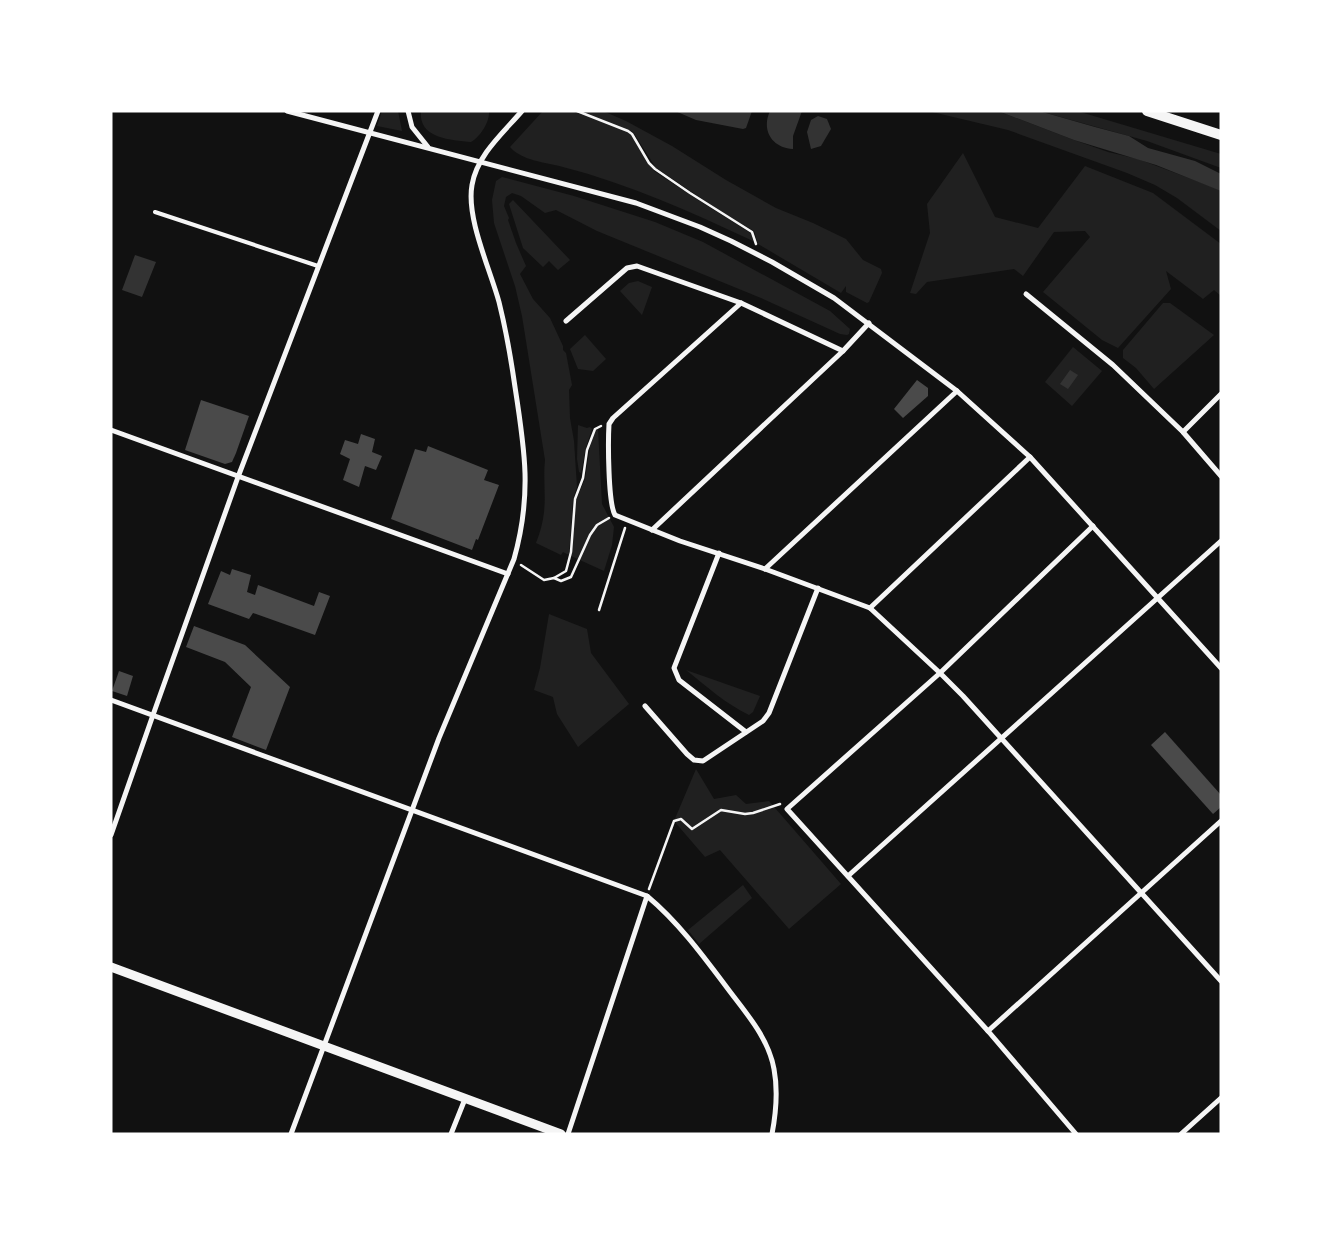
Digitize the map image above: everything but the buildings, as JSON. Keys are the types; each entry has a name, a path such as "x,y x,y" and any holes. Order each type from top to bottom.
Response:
{"main road":[{"path":"1147,111 1221,135"}],"street":[{"path":"287,111 636,203 731,240 834,298 957,391 1030,457 1221,668"},
{"path":"111,835 238,477 378,111"},
{"path":"408,111 412,127 428,147"},
{"path":"291,1134 439,738 514,559 525,510 526,486 522,437 504,323 476,232 471,187 483,157 522,111"},
{"path":"566,321 627,268 637,266 741,303 843,351"},
{"path":"1026,294 1114,365 1183,432 1221,476"},
{"path":"741,303 613,418 609,424 612,509 615,515 870,608 940,673 1221,981"},
{"path":"652,530 843,351 869,323"},
{"path":"765,569 957,391"},
{"path":"1183,432 1221,394"},
{"path":"111,430 508,574"},
{"path":"870,608 1030,457"},
{"path":"1076,1134 988,1031 787,809 940,673 1093,526"},
{"path":"848,876 1221,541"},
{"path":"719,553 674,668 679,680 746,732"},
{"path":"645,706 686,754 694,760 703,761 763,721 770,713 818,588"},
{"path":"111,700 647,896 660,907 697,948 756,1026 774,1068 777,1091 772,1134"},
{"path":"988,1031 1221,821"},
{"path":"568,1134 647,896"},
{"path":"111,967 561,1134"},
{"path":"1181,1134 1221,1098"},
{"path":"452,1134 465,1099"}],"lane":[{"path":"154,212 318,266"}],"path":[{"path":"576,111 632,134 649,163 655,169 752,232 755,243 762,248"},
{"path":"514,559 526,570 544,580 554,578 566,571 571,552 574,499 583,478 588,444 595,429 602,426 609,430"},
{"path":"554,578 561,581 571,577 597,524 615,515"},
{"path":"599,610 627,520"},
{"path":"647,896 674,820 681,819 692,829 720,810 753,813 800,796"}],"shaded area":[{"path":"382,111 398,111 402,131 377,126"},
{"path":"421,111 489,111 489,115 484,129 471,142 446,139 430,133 422,120"},
{"path":"543,111 572,111 631,134 654,171 752,234 753,241 636,190 588,174 527,158 515,152 510,147"},
{"path":"581,111 603,111 626,121 776,208 846,239 863,260 881,269 882,273 869,302 867,303 846,292 846,286 841,293 758,244 754,231 726,215 656,168 633,132"},
{"path":"675,111 752,111 746,128 743,129 696,120"},
{"path":"770,111 802,111 793,136 793,149 779,145 770,137 767,125"},
{"path":"928,111 998,111 1074,140 1108,152 1138,159 1218,189 1221,191 1221,231 1177,198 1155,185 1127,173 1008,130"},
{"path":"998,111 1039,111 1129,136 1148,148 1195,161 1221,174 1221,191 1156,165 1074,140"},
{"path":"1039,111 1077,111 1221,154 1221,168 1147,141"},
{"path":"818,116 827,119 831,129 821,146 811,149 807,132 811,120"},
{"path":"963,153 995,217 1038,228 1085,166 1153,193 1221,244 1221,296 1214,290 1203,299 1166,271 1171,289 1118,348 1102,340 1043,292 1090,237 1085,231 1054,232 1023,276 1014,269 927,282 916,294 910,293 930,233 927,204"},
{"path":"502,177 574,196 655,222 703,242 830,311 850,329 847,335 840,334 761,298 597,231 556,210 545,213 521,196 512,193 506,197 504,206 509,218 508,220 526,266 520,274 533,299 550,318 566,353 572,385 569,390 570,418 574,441 577,487 573,499 569,555 563,552 561,555 536,543 544,512 545,460 522,316 515,286 494,223 492,200 496,181"},
{"path":"513,200 570,260 558,270 549,261 543,267 523,248 509,204"},
{"path":"135,255 156,262 142,297 122,290"},
{"path":"638,281 652,287 642,315 620,291 629,283"},
{"path":"1163,303 1170,303 1214,335 1154,389 1136,368 1123,358 1123,350"},
{"path":"585,335 606,359 593,371 578,369 570,349"},
{"path":"1073,347 1102,371 1072,406 1045,382"},
{"path":"1070,370 1078,375 1068,389 1060,384"},
{"path":"578,425 592,429 581,473 579,472 577,459"},
{"path":"598,429 602,504 614,527 612,545 604,571 571,556 576,500 585,479 590,446 595,431"},
{"path":"549,614 587,629 591,653 629,704 578,747 557,714 553,697 534,690 540,668"},
{"path":"686,670 760,696 753,712 749,715 732,706"},
{"path":"696,769 714,799 736,795 746,804 769,801 841,884 789,929 720,850 705,857 674,821"},
{"path":"743,885 752,898 699,944 688,930"}]}
